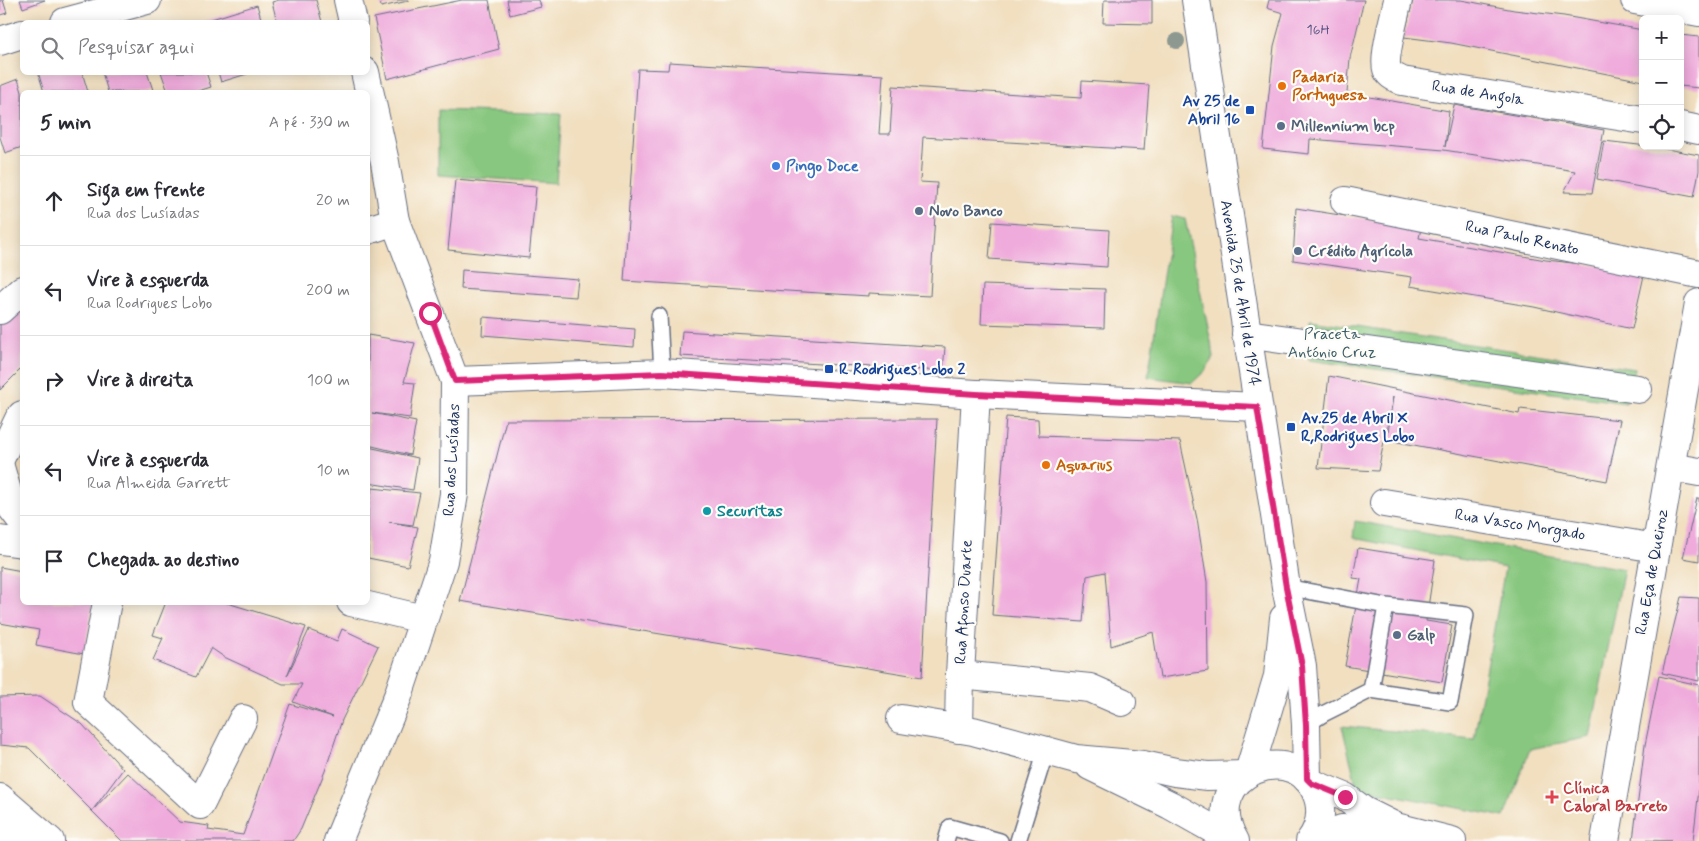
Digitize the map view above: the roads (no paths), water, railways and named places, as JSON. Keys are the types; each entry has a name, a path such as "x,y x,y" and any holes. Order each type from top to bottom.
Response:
{"street":[{"path":"72,20 147,0"},
{"path":"348,0 353,20"},
{"name":"Avenida 25 de Abril de 1974","path":"1196,0 1257,407 1286,587 1302,666 1309,781 1317,793 1320,817 1318,828 1311,840"},
{"name":"Rua de Angola","path":"1398,0 1386,56 1387,69 1392,76 1402,80 1639,119"},
{"path":"1635,0 1699,12"},
{"path":"0,41 20,35"},
{"name":"Rua dos Lusíadas","path":"366,75 369,90"},
{"name":"Rua dos Lusíadas","path":"338,841 398,696 443,561 454,494 455,381 395,221 386,162 370,93"},
{"path":"1684,127 1699,130"},
{"name":"Rua Paulo Renato","path":"1345,201 1699,274"},
{"path":"370,229 395,221"},
{"path":"0,310 20,292"},
{"name":"Rua Eça de Queiroz","path":"1605,841 1699,303"},
{"path":"1246,334 1638,389"},
{"path":"455,381 662,373 976,394 1257,407"},
{"name":"Rua Afonso Duarte","path":"976,394 960,675 1090,688 1122,702"},
{"path":"0,459 20,417"},
{"path":"0,467 12,508 20,518"},
{"path":"1670,467 1699,472"},
{"name":"Rua Vasco Morgado","path":"1384,503 1656,548"},
{"path":"0,540 20,543"},
{"name":"Avenida 25 de Abril de 1974","path":"1235,841 1229,831 1226,819 1226,806 1229,794 1235,783 1247,773 1278,676 1284,628 1286,587"},
{"path":"107,605 88,702 200,805 243,719"},
{"path":"364,605 423,620"},
{"path":"959,729 960,675"},
{"path":"901,719 973,731 1076,759 1143,765 1207,776 1247,773 1260,767 1279,766 1297,772 1309,781 1345,797 1364,810 1396,827 1452,841"},
{"path":"1076,759 1170,805 1235,841"},
{"path":"0,798 50,841"},
{"path":"1311,840 1342,828 1396,827"},
{"path":"0,828 15,841"}],"lane":[{"path":"659,316 662,373"},
{"path":"1286,587 1386,606 1466,616 1450,702 1371,690 1325,713 1306,725"},
{"path":"1371,690 1386,606"},
{"path":"1018,841 1046,751"},
{"path":"946,841 950,827 1000,841"}],"place":[{"name":"Padaria Portuguesa","path":"1282,86"},
{"name":"Av 25 de Abril 16","path":"1250,110"},
{"name":"Millennium bcp","path":"1281,126"},
{"name":"Pingo Doce","path":"776,166"},
{"name":"Novo Banco","path":"919,211"},
{"name":"Crédito Agrícola","path":"1298,251"},
{"name":"R Rodrigues Lobo 2","path":"829,369"},
{"name":"Av.25 de Abril X R,Rodrigues Lobo","path":"1291,427"},
{"name":"Aquarius","path":"1046,465"},
{"name":"Securitas","path":"707,511"},
{"name":"Galp","path":"1397,635"},
{"name":"Clínica Cabral Barreto","path":"1552,797"}],"park label":[{"name":"Praceta António Cruz","path":"1332,343"}]}
